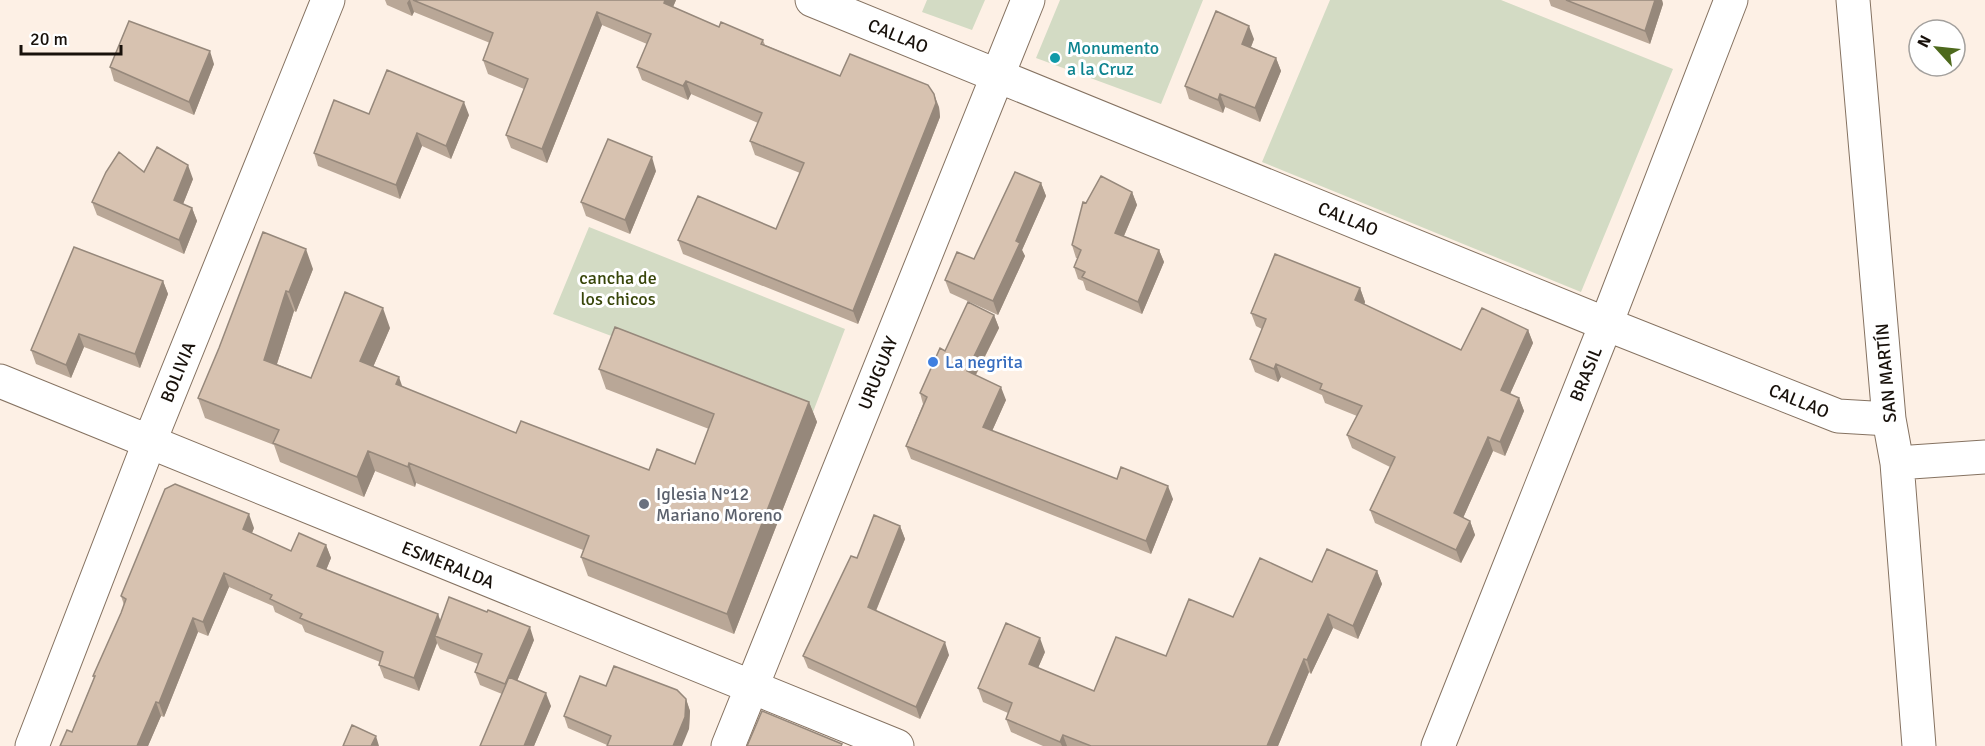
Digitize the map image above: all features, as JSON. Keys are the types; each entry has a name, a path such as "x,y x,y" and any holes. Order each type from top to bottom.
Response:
{"street":[{"name":"BOLIVIA","path":"32,746 149,443 328,0"},
{"name":"CALLAO","path":"812,0 1606,324 1838,416 1889,419"},
{"name":"URUGUAY","path":"728,746 1028,0"},
{"name":"BRASIL","path":"1438,746 1606,324 1731,0"},
{"name":"SAN MARTÍN","path":"1853,0 1889,419 1897,463 1919,746"},
{"name":"ESMERALDA","path":"0,381 897,746"},
{"path":"1897,463 1985,458"}],"green space":[{"path":"927,0 985,0 972,30 922,12"},
{"path":"1060,0 1203,0 1161,104 1036,58"},
{"path":"1330,0 1501,0 1673,69 1581,292 1262,162"},
{"name":"cancha de los chicos","path":"589,227 845,329 813,412 553,314"}],"building":[{"path":"413,0 665,0 664,3 719,27 721,22 763,40 761,44 840,76 850,54 928,85 934,94 936,103 853,311 678,240 698,196 776,229 804,163 750,141 762,113 686,81 683,86 637,67 651,34 597,12 542,149 506,135 528,79 483,60 493,33"},
{"path":"1566,0 1655,0 1645,31"},
{"path":"1216,11 1249,26 1242,44 1276,58 1255,108 1220,94 1218,100 1185,86"},
{"path":"129,21 210,51 189,102 110,67"},
{"path":"387,70 464,102 446,146 417,133 396,185 314,153 334,100 369,114"},
{"path":"608,139 652,157 625,220 581,202"},
{"path":"157,147 188,165 174,200 192,208 179,240 92,202 106,172 119,152 144,172"},
{"path":"1015,172 1041,183 1016,241 1020,243 993,301 945,280 957,252 974,259"},
{"path":"1101,176 1132,192 1115,233 1159,250 1138,302 1082,277 1085,272 1074,267 1081,250 1072,245 1083,202 1086,203"},
{"path":"263,232 306,249 289,292 286,291 264,360 311,378 345,292 383,308 360,361 399,377 396,384 516,433 521,421 649,470 657,449 695,464 714,414 599,369 615,327 809,402 727,614 581,557 589,536 409,463 408,467 368,451 357,477 273,443 279,430 198,398"},
{"path":"74,247 163,281 135,354 79,334 66,365 31,350"},
{"path":"1275,254 1360,288 1355,300 1461,350 1482,308 1528,330 1501,390 1519,398 1500,442 1488,437 1454,513 1470,521 1456,550 1370,510 1395,457 1347,435 1362,406 1320,389 1322,384 1276,364 1274,369 1250,359 1266,319 1251,313"},
{"path":"968,302 994,315 967,371 1001,387 983,427 1117,479 1121,467 1168,486 1146,541 906,446 927,397 920,393 940,348 945,351"},
{"path":"175,484 249,514 243,529 291,551 299,533 326,545 317,566 438,614 414,678 379,665 383,652 300,618 302,614 270,599 272,595 224,573 203,622 193,618 159,703 156,702 137,746 60,746 67,730 72,732 95,676 93,676 121,613 126,599 121,596 165,489"},
{"path":"874,515 900,526 868,607 945,642 916,707 803,656 851,556 857,558"},
{"path":"1327,549 1377,571 1353,626 1328,614 1307,660 1304,659 1267,746 1091,746 1063,735 1060,742 1006,719 1012,703 978,688 1006,623 1040,638 1029,664 1094,691 1116,637 1166,656 1189,599 1233,617 1260,558 1312,582"},
{"path":"449,597 530,627 505,684 475,672 482,654 435,636"},
{"path":"614,666 677,690 686,699 685,717 673,746 607,746 611,736 564,716 580,676 606,686"},
{"path":"509,677 546,693 524,746 480,746"},
{"path":"762,711 842,744 841,746 747,746"},
{"path":"352,725 376,736 371,746 343,746"}],"place":[{"name":"Monumento a la Cruz","path":"1055,58"},
{"name":"La negrita","path":"933,362"},
{"name":"Iglesia N°12 Mariano Moreno","path":"644,504"}]}
